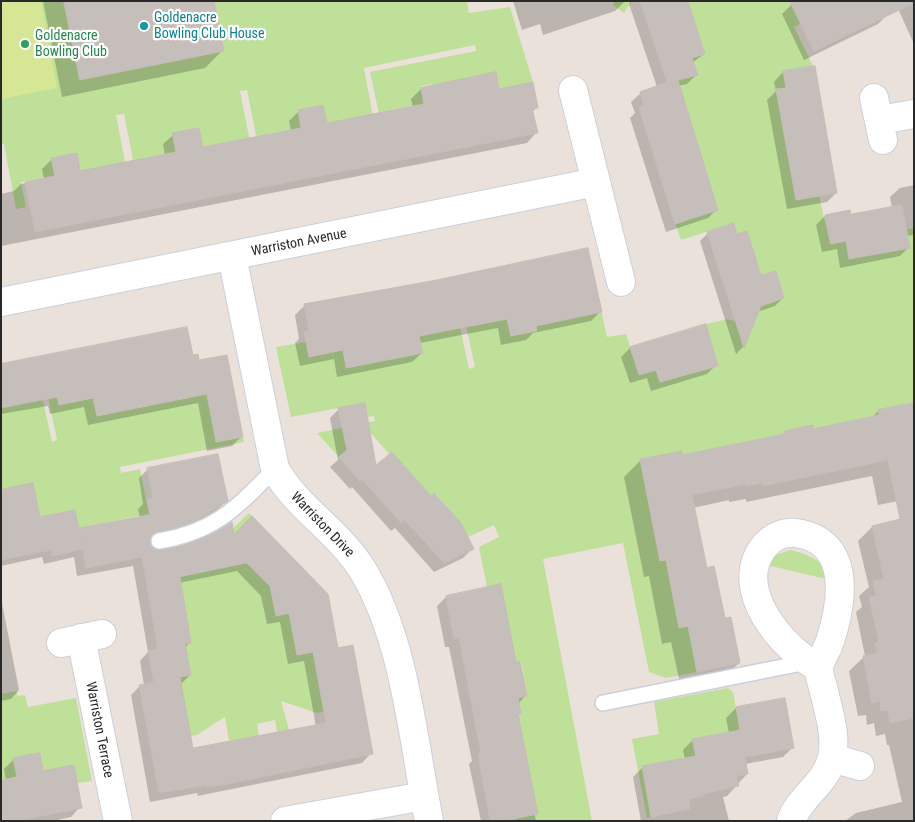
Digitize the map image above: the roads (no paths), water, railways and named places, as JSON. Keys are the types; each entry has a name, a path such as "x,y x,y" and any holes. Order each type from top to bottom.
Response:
{"street":[{"path":"573,90 621,282"},
{"path":"879,119 914,114"},
{"name":"Warriston Avenue","path":"1,302 596,182"},
{"name":"Warriston Drive","path":"232,256 275,469 295,497 349,551 365,574 382,606 390,629 402,682 426,808"},
{"name":"Warriston Terrace","path":"81,638 118,821"},
{"path":"791,821 801,803 822,780 832,758 831,725 813,664"},
{"path":"832,758 860,766"},
{"path":"285,821 426,808"}],"lane":[{"path":"159,540 196,532 215,523 236,508 275,469"},
{"path":"603,703 813,664"}],"place":[{"name":"Goldenacre Bowling Club House","path":"144,26"},
{"name":"Goldenacre Bowling Club","path":"25,44"}]}
